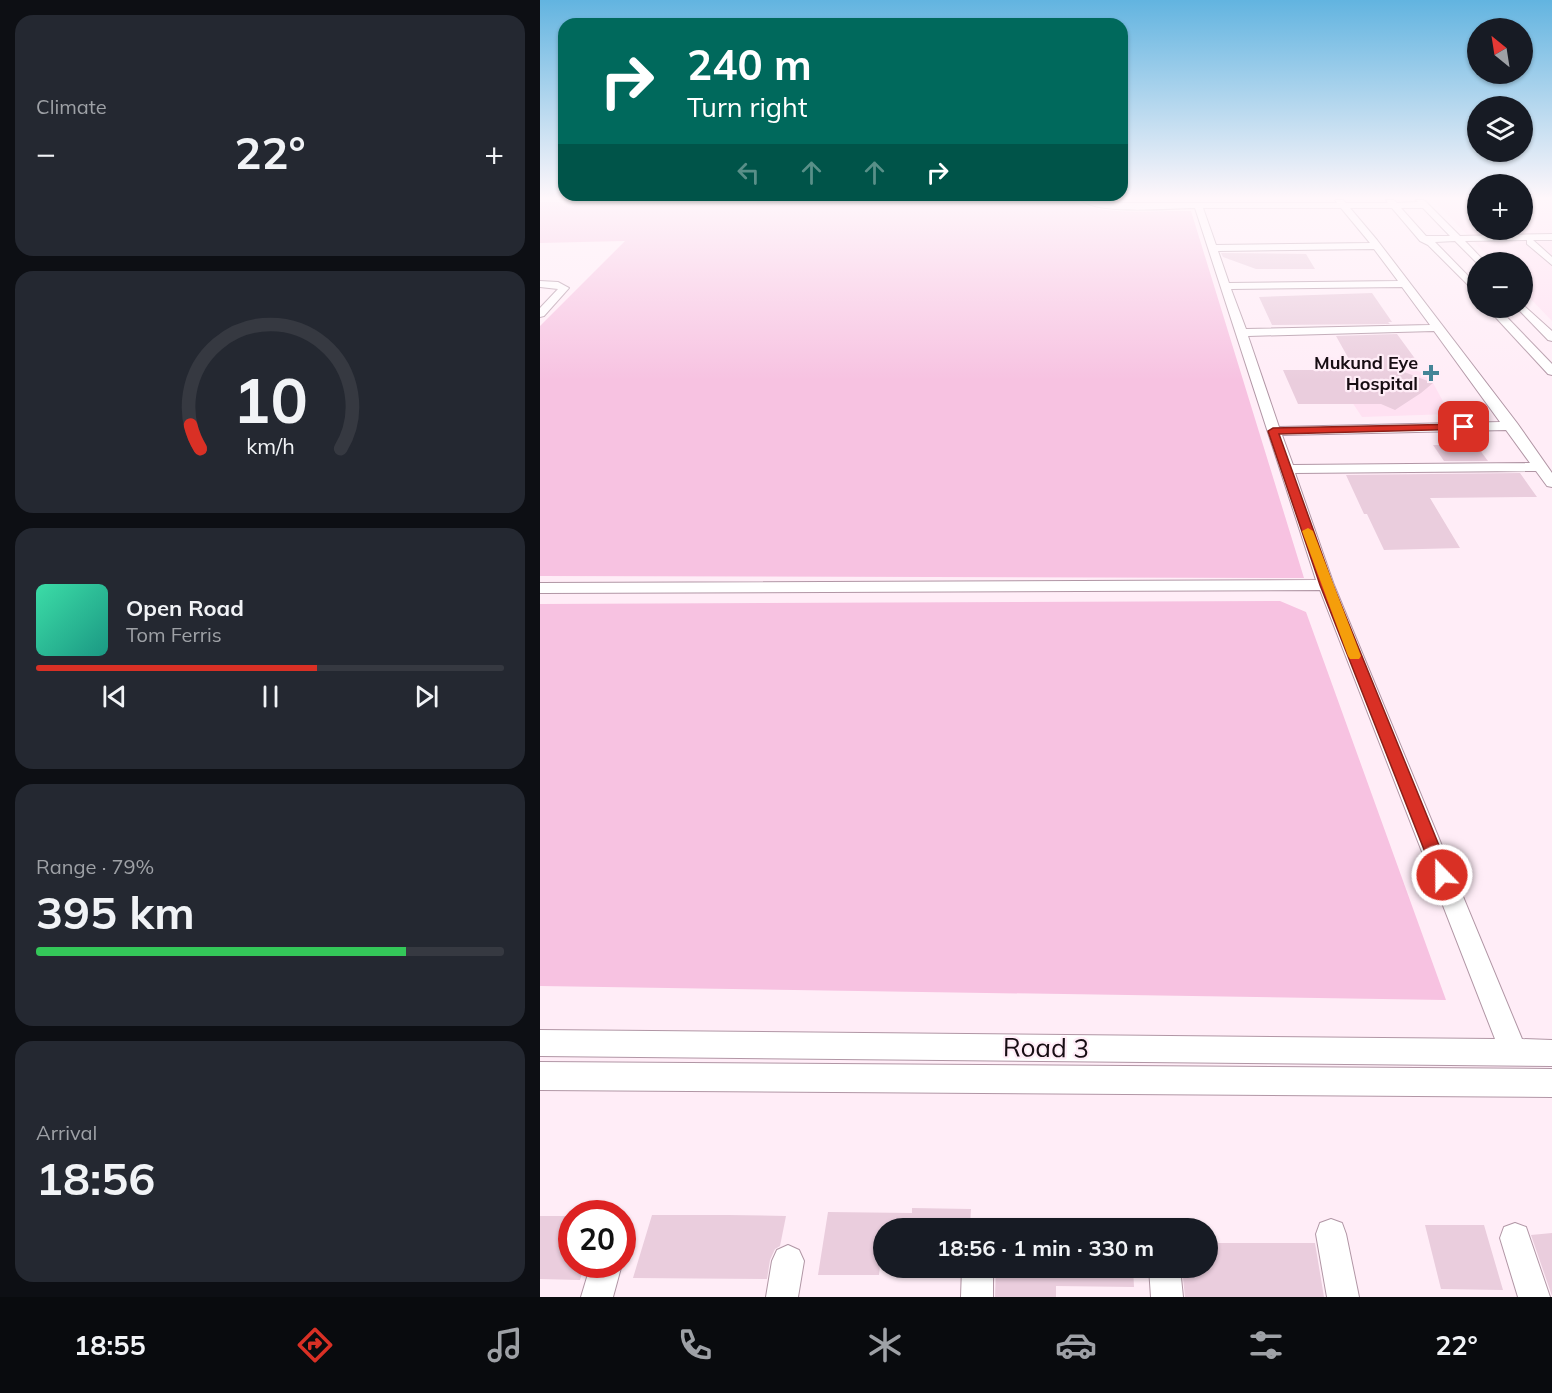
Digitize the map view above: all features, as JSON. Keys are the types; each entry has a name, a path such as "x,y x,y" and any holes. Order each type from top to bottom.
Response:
{"street":[{"path":"1216,261 1326,585 1514,1053"},
{"path":"1388,261 1552,483"},
{"path":"1447,261 1467,281"},
{"path":"540,284 558,285 564,288 540,314"},
{"path":"1225,286 1406,284"},
{"path":"1502,318 1552,371"},
{"path":"1532,318 1552,338"},
{"path":"1240,333 1438,328"},
{"path":"1273,431 1512,426"},
{"path":"1286,469 1541,467"},
{"path":"540,588 1326,585"},
{"name":"Road 3","path":"540,1043 1552,1053"},
{"name":"Road 3","path":"540,1076 1552,1083"},
{"path":"1331,1234 1342,1297"},
{"path":"1515,1238 1534,1297"},
{"path":"782,1297 788,1261"},
{"path":"597,1297 603,1278"},
{"path":"977,1297 978,1278"},
{"path":"1166,1278 1167,1297"}],"shaded area":[{"path":"605,261 1206,261 1304,578 540,576 540,326"},
{"path":"1533,261 1552,261 1552,321 1533,301"},
{"path":"1392,366 1421,372 1433,383 1450,414 1362,417 1348,396 1346,376 1357,368"},
{"path":"1280,601 1306,612 1446,1000 540,986 540,604"}],"building":[{"path":"1233,261 1310,261 1315,269 1256,269"},
{"path":"1372,293 1392,322 1388,322 1390,324 1272,325 1259,297"},
{"path":"1397,334 1416,360 1399,370 1433,383 1421,393 1395,410 1381,404 1298,404 1283,370 1355,370 1336,336"},
{"path":"1433,445 1476,445 1488,461 1444,461"},
{"path":"1520,473 1537,497 1430,498 1460,548 1384,550 1346,475"},
{"path":"912,1208 971,1209 971,1218 873,1218 873,1275 818,1275 828,1212 912,1213"},
{"path":"652,1215 786,1216 780,1246 775,1249 770,1260 767,1279 633,1278 636,1278 636,1268"},
{"path":"540,1216 558,1216 558,1278 581,1278 580,1280 540,1279"},
{"path":"1425,1225 1484,1225 1503,1290 1441,1289"},
{"path":"1552,1233 1552,1296 1531,1235"},
{"path":"1218,1243 1315,1243 1324,1297 1185,1297 1183,1278 1218,1278"},
{"path":"996,1278 1134,1278 1134,1287 1056,1286 1056,1297 995,1297"}],"slow traffic":[{"path":"1308,531 1326,585 1355,656"}],"place":[{"name":"Mukund Eye Hospital","path":"1431,373"}],"route":[{"path":"1442,875 1326,585 1273,431 1464,427"}]}
